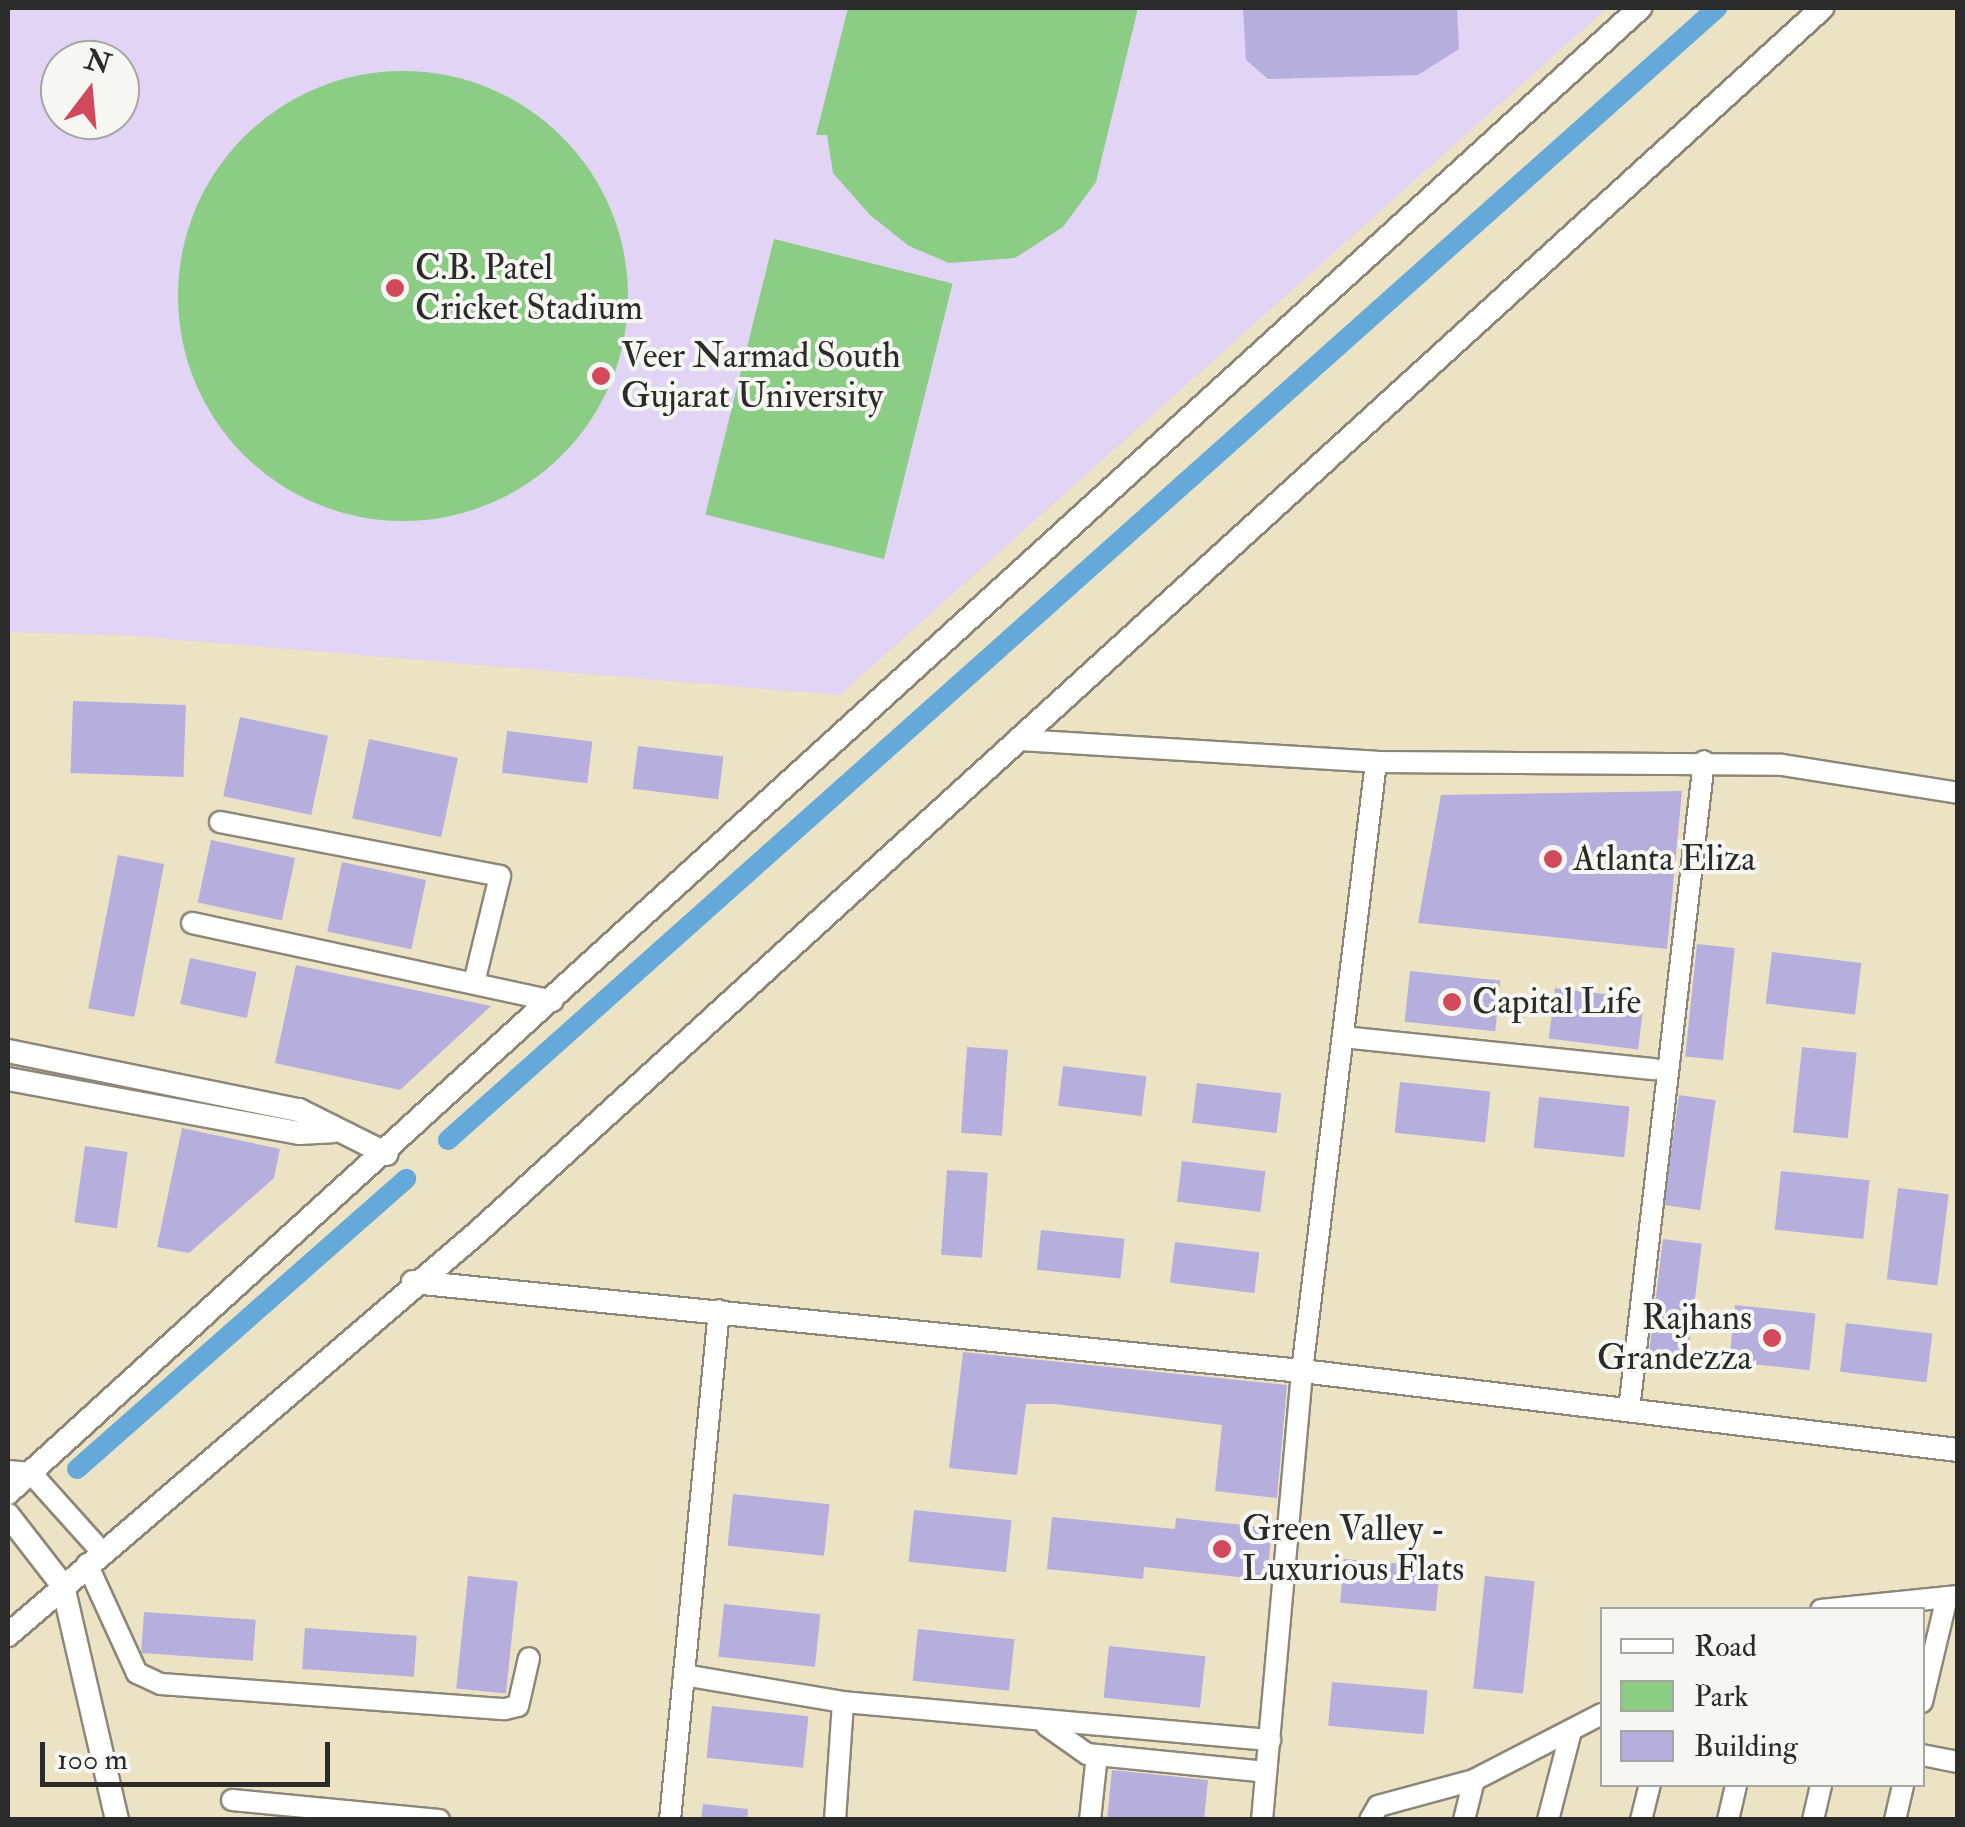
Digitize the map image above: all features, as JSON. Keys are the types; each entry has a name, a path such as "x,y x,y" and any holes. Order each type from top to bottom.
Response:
{"street":[{"path":"8,1493 387,1154 1640,8"},
{"path":"8,1636 413,1282 478,1232 1822,8"},
{"path":"1020,740 1376,762 1704,761 1782,765 1958,792"},
{"path":"1630,1410 1704,761"},
{"path":"1262,1820 1302,1371 1376,762"},
{"path":"220,822 500,876 474,984"},
{"path":"192,923 553,1001"},
{"path":"1343,1037 1654,1069"},
{"path":"8,1051 299,1110 332,1131 387,1154"},
{"path":"8,1079 300,1134 332,1131"},
{"path":"413,1282 1302,1371 1958,1450"},
{"path":"670,1820 719,1310"},
{"path":"8,1471 32,1474 95,1558 137,1673 161,1684 506,1709 518,1706 529,1658"},
{"path":"8,1514 63,1586 117,1820"},
{"path":"1864,1606 1952,1596 1925,1691"},
{"path":"684,1675 843,1702 1046,1725 1084,1720 1270,1740"},
{"path":"835,1820 843,1702"},
{"path":"1370,1820 1390,1802 1474,1780 1600,1715"},
{"path":"1046,1725 1097,1754 1266,1772"},
{"path":"1548,1820 1570,1734"},
{"path":"1090,1820 1097,1754"},
{"path":"1925,1756 1958,1762"},
{"path":"1464,1820 1474,1780"},
{"path":"1641,1820 1649,1787"},
{"path":"1728,1820 1735,1787"},
{"path":"1813,1820 1820,1787"},
{"path":"1896,1820 1903,1787"},
{"path":"232,1800 439,1820"}],"shaded area":[{"name":"Veer Narmad South Gujarat University","path":"8,8 1607,8 840,695 121,635 8,632"}],"green space":[{"path":"848,8 1138,8 1096,182 1063,227 1015,258 949,263 909,246 870,215 833,173 827,135 816,135"},
{"path":"403,71 447,75 489,88 528,109 562,137 590,171 611,210 624,252 628,296 624,340 611,382 590,421 562,455 528,483 489,504 447,517 403,521 359,517 317,504 278,483 244,455 216,421 195,382 182,340 178,296 182,252 195,210 216,171 244,137 278,109 317,88 359,75"},
{"path":"774,239 953,284 884,559 705,515"}],"building":[{"path":"1243,8 1457,8 1459,49 1418,75 1268,79 1246,60"},
{"path":"73,701 186,705 183,777 70,773"},
{"path":"240,717 328,736 311,815 223,796"},
{"path":"507,731 592,741 587,783 502,773"},
{"path":"369,739 458,758 441,837 352,818"},
{"path":"638,746 723,756 718,799 633,789"},
{"name":"Atlanta Eliza","path":"1682,791 1667,949 1418,923 1441,795"},
{"path":"211,840 295,858 282,920 198,903"},
{"path":"118,855 164,864 134,1017 88,1008"},
{"path":"342,862 426,880 411,949 327,931"},
{"path":"1697,944 1735,948 1723,1060 1685,1056"},
{"path":"1772,952 1861,963 1855,1015 1766,1004"},
{"path":"190,958 257,972 247,1018 180,1004"},
{"path":"296,965 491,1006 400,1090 275,1063"},
{"name":"Capital Life","path":"1410,971 1501,981 1495,1031 1405,1022"},
{"path":"1555,988 1644,999 1638,1050 1549,1039"},
{"path":"967,1047 1008,1050 1002,1136 961,1133"},
{"path":"1802,1047 1857,1053 1848,1138 1793,1133"},
{"path":"1063,1066 1146,1076 1141,1116 1058,1106"},
{"path":"1400,1082 1491,1092 1485,1142 1395,1133"},
{"path":"1197,1083 1281,1093 1276,1133 1192,1123"},
{"path":"1679,1095 1716,1100 1700,1210 1664,1205"},
{"path":"1539,1097 1630,1107 1624,1157 1534,1148"},
{"path":"182,1128 280,1149 274,1178 189,1253 157,1247"},
{"path":"85,1146 128,1152 117,1228 74,1222"},
{"path":"1182,1161 1265,1171 1260,1212 1177,1202"},
{"path":"947,1170 988,1173 982,1258 941,1255"},
{"path":"1781,1171 1870,1180 1863,1239 1775,1230"},
{"path":"1898,1188 1949,1194 1937,1286 1887,1279"},
{"path":"1041,1230 1125,1239 1120,1279 1037,1270"},
{"path":"1663,1239 1702,1244 1687,1360 1649,1355"},
{"path":"1175,1242 1259,1252 1254,1293 1170,1283"},
{"name":"Rajhans Grandezza","path":"1735,1305 1816,1313 1810,1370 1729,1362"},
{"path":"1846,1323 1932,1334 1926,1382 1840,1372"},
{"path":"963,1352 1287,1385 1277,1498 1215,1491 1222,1425 1055,1404 1026,1404 1017,1475 949,1468"},
{"path":"733,1494 829,1504 824,1556 728,1546"},
{"path":"914,1510 1011,1520 1006,1572 909,1562"},
{"path":"1052,1517 1175,1529 1176,1518 1272,1528 1267,1580 1144,1567 1143,1579 1047,1569"},
{"path":"1344,1559 1440,1567 1436,1611 1340,1603"},
{"path":"468,1576 518,1581 506,1694 456,1688"},
{"path":"1485,1576 1535,1581 1523,1694 1473,1688"},
{"path":"724,1604 820,1614 815,1667 718,1657"},
{"path":"144,1612 256,1620 253,1661 141,1653"},
{"path":"305,1628 417,1636 414,1677 302,1669"},
{"path":"918,1629 1014,1639 1009,1691 913,1681"},
{"path":"1109,1646 1205,1656 1200,1708 1104,1698"},
{"path":"1332,1682 1428,1690 1424,1734 1328,1726"},
{"path":"712,1706 808,1716 803,1768 707,1758"},
{"path":"1112,1770 1208,1780 1204,1820 1107,1820"},
{"path":"703,1804 748,1809 747,1820 701,1820"}],"waterway":[{"path":"448,1140 1717,8"},
{"path":"77,1469 406,1179"}],"place":[{"name":"C.B. Patel Cricket Stadium","path":"395,288"},
{"name":"Veer Narmad South Gujarat University","path":"601,376"},
{"name":"Atlanta Eliza","path":"1553,859"},
{"name":"Capital Life","path":"1452,1002"},
{"name":"Rajhans Grandezza","path":"1772,1338"},
{"name":"Green Valley - Luxurious Flats","path":"1222,1549"}]}
